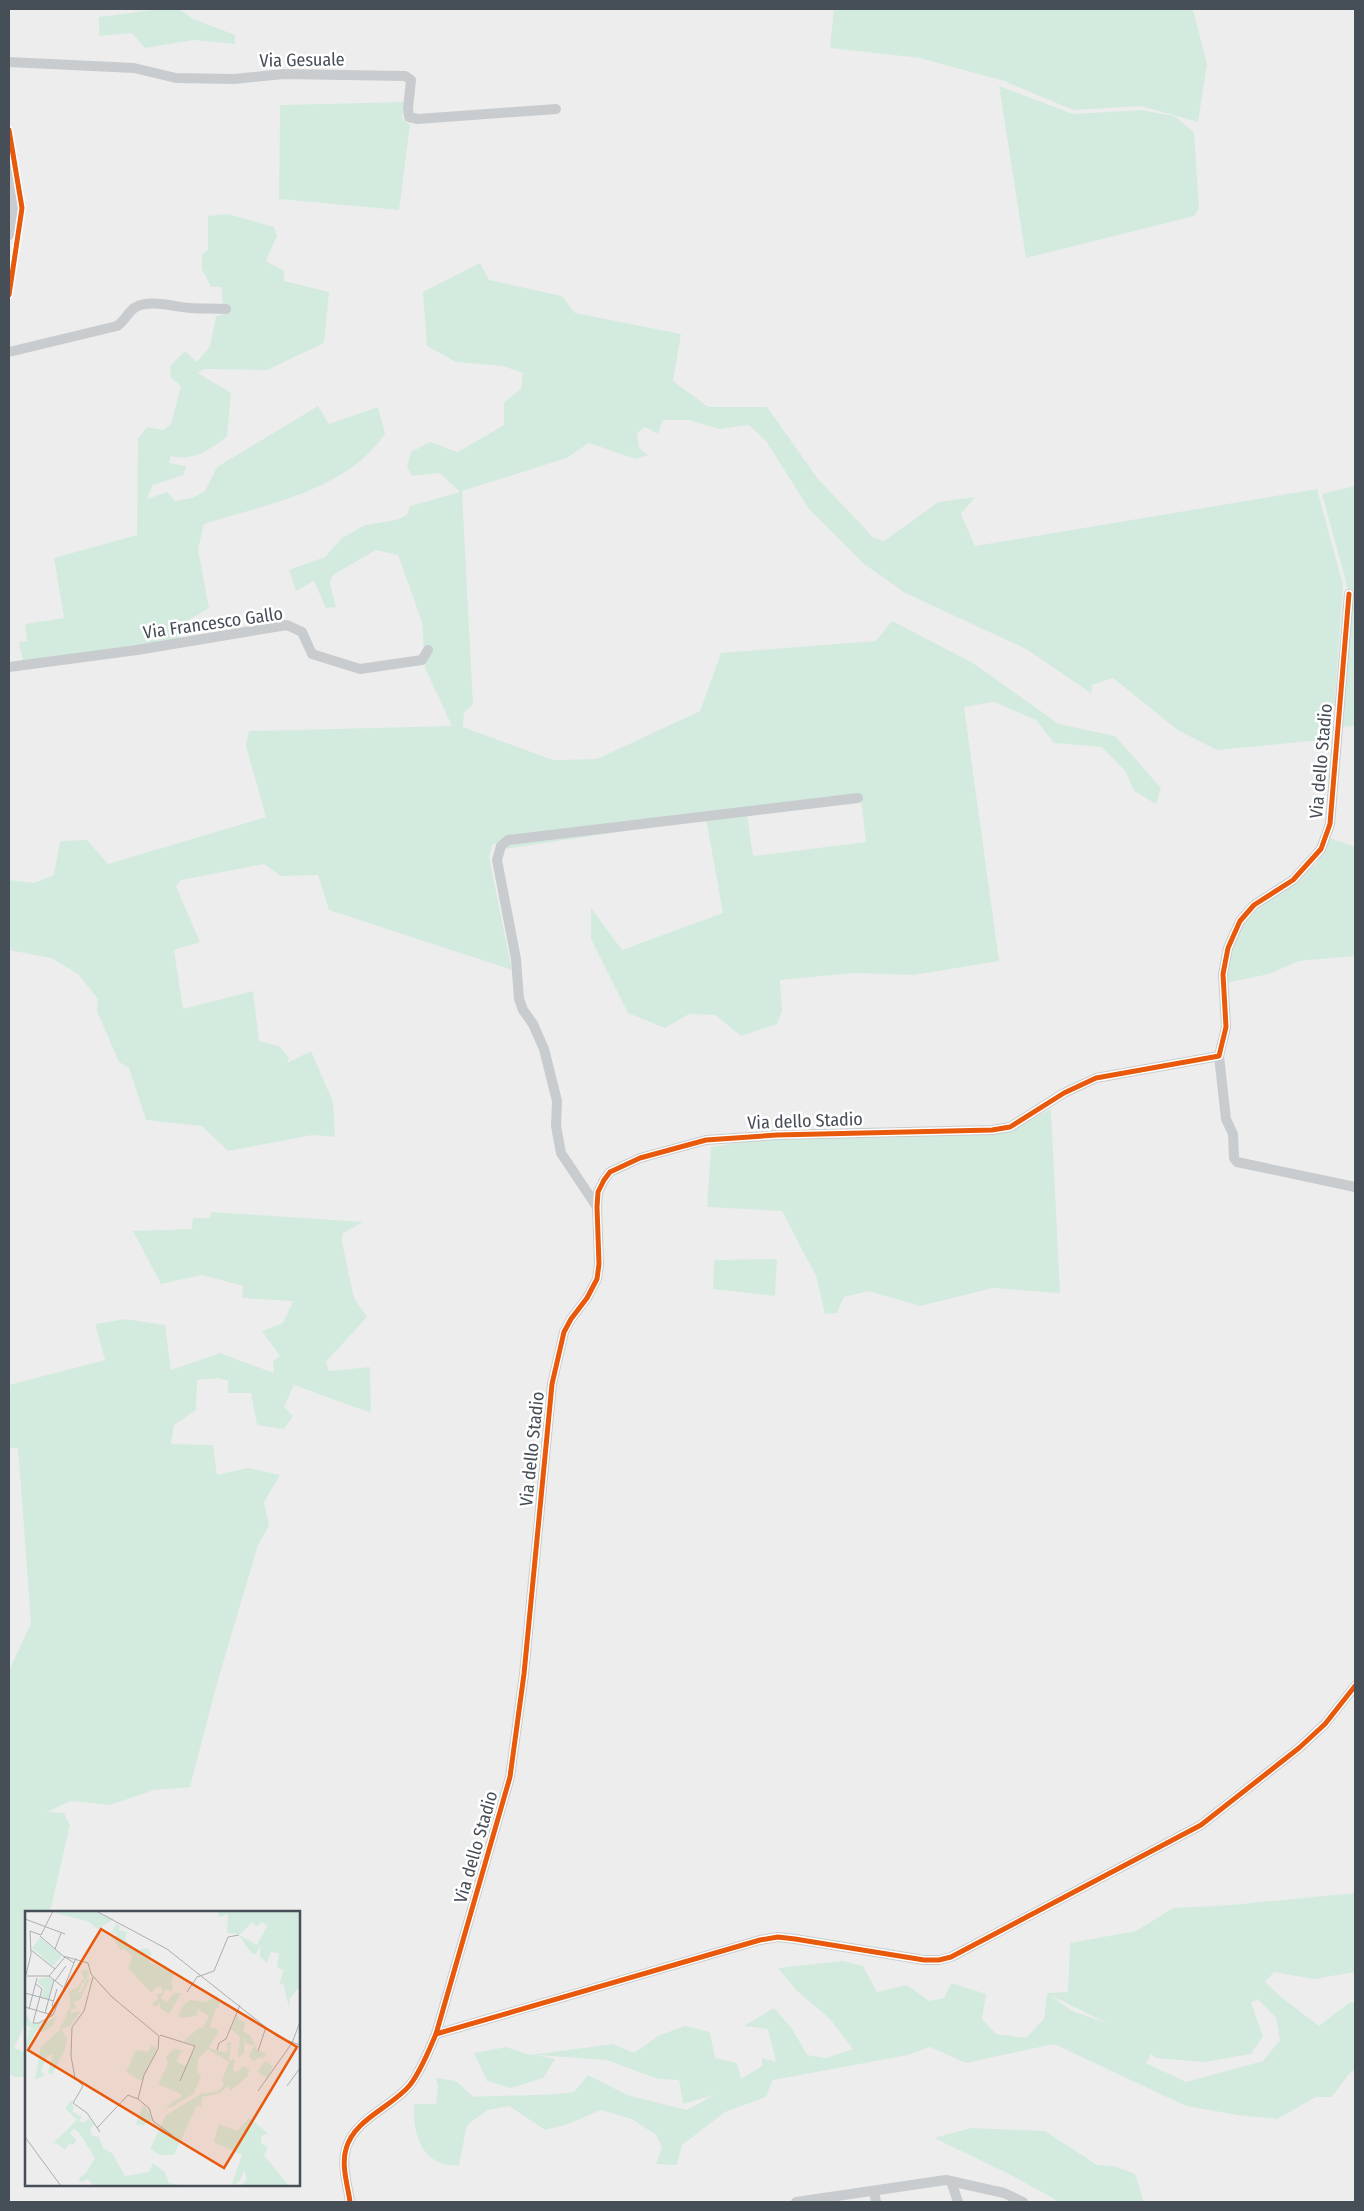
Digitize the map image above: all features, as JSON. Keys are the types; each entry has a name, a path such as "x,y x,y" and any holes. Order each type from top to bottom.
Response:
{"street":[{"name":"Via Gesuale","path":"9,62 134,68 176,78 234,79 284,74 405,76 411,80 409,117 418,120 556,108"},
{"path":"9,166 14,205 9,235"},
{"path":"9,352 117,326 125,321 130,311 138,306 226,308"},
{"name":"Via dello Stadio","path":"350,2202 344,2164 346,2148 357,2130 396,2100 421,2069 436,2034 510,1777 524,1674 552,1384 564,1332 571,1319 588,1298 597,1279 599,1264 598,1192 610,1172 640,1158 704,1140 777,1135 992,1130 1010,1127 1064,1093 1096,1078 1219,1056 1226,1027 1223,974 1228,948 1240,921 1254,905 1294,880 1321,849 1330,824 1349,594"},
{"name":"Via Francesco Gallo","path":"9,667 137,650 287,625 302,632 312,654 360,669 422,660 428,650"},
{"path":"597,1207 561,1153 556,1126 556,1101 544,1049 533,1024 523,1010 519,998 516,959 499,877 497,860 501,846 508,840 858,798"},
{"path":"1219,1056 1226,1119 1233,1134 1234,1158 1237,1162 1355,1187"},
{"path":"436,2034 760,1940 795,1939 924,1960 939,1960 951,1957 1201,1825 1299,1748 1325,1724 1355,1686"},
{"path":"796,2202 946,2180 1004,2193 1023,2202"},
{"path":"951,2181 958,2202"},
{"path":"874,2191 876,2202"}],"green space":[{"path":"160,9 179,9 193,19 235,35 235,44 194,40 145,48 132,33 99,36 99,17"},
{"path":"834,9 1193,9 1207,64 1198,122 1141,106 1073,110 1004,81 920,58 830,48"},
{"path":"999,86 1073,114 1141,110 1174,116 1194,132 1199,208 1194,216 1026,258"},
{"path":"405,102 402,118 410,125 399,210 279,199 280,105"},
{"path":"228,214 274,227 277,236 266,261 284,271 284,281 329,292 324,343 267,370 204,369 198,373 231,393 227,437 208,450 194,456 171,456 169,463 186,466 184,475 153,485 147,499 167,492 175,501 192,498 205,491 217,467 318,406 329,424 378,407 385,434 369,453 349,469 327,482 279,502 204,524 198,549 209,608 179,626 181,641 23,662 19,642 27,641 25,624 64,618 54,558 137,535 138,439 147,427 163,430 171,424 181,386 171,378 170,366 185,351 197,362 210,346 216,316 223,315 222,287 211,287 202,269 202,254 208,250 208,216"},
{"path":"480,263 489,280 562,296 575,313 681,334 673,381 708,407 767,407 818,479 874,538 884,541 938,502 975,497 961,514 975,546 1317,489 1343,585 1332,739 1217,750 1179,731 1113,678 1092,685 1091,693 1026,649 905,593 864,564 809,509 766,441 749,425 719,429 689,420 663,420 658,434 645,427 637,433 639,448 648,455 635,459 589,443 567,458 462,491 473,705 464,712 463,727 553,760 597,759 700,711 721,653 876,641 892,621 973,663 1059,724 1115,736 1161,788 1156,804 1134,791 1126,772 1102,747 1054,743 1036,720 994,702 964,707 999,961 913,975 853,973 780,980 782,1011 777,1024 741,1036 715,1015 689,1014 665,1028 628,1013 591,939 591,908 622,950 723,913 706,819 505,849 493,843 489,857 512,970 329,910 318,875 281,876 264,864 181,880 176,886 200,942 174,950 183,1009 253,991 259,1041 279,1046 289,1058 287,1063 311,1051 333,1102 335,1137 313,1135 228,1151 202,1126 146,1120 129,1068 119,1062 97,1011 98,999 78,974 51,958 9,950 9,880 33,883 54,875 60,841 87,840 108,864 266,817 246,746 249,731 452,726 425,668 422,622 398,555 376,550 333,575 330,583 336,607 326,608 314,581 296,591 289,570 325,557 342,538 365,525 396,520 407,515 410,506 460,492 440,473 412,476 407,467 411,452 430,442 458,452 504,425 504,402 521,389 523,373 503,366 456,362 427,346 423,292","holes":["861,800 866,842 753,856 747,814"]},
{"path":"1355,486 1355,726 1340,727 1349,593 1322,494"},
{"path":"1330,838 1355,847 1355,956 1299,961 1269,974 1226,983 1233,941 1243,921 1316,864"},
{"path":"1051,1109 1060,1293 993,1288 920,1306 869,1291 844,1297 837,1313 825,1314 816,1276 782,1211 707,1207 711,1147 755,1140 1004,1133"},
{"path":"211,1212 363,1222 343,1233 342,1242 354,1298 367,1317 326,1362 329,1371 370,1367 371,1413 294,1385 284,1407 293,1416 284,1429 257,1425 251,1393 228,1393 228,1381 219,1378 197,1380 196,1410 174,1425 171,1444 213,1445 217,1475 248,1468 280,1475 264,1502 269,1526 258,1545 216,1687 190,1787 154,1790 110,1805 71,1801 47,1812 64,1813 70,1825 50,1911 25,1911 25,2024 14,2048 25,2053 25,2077 14,2077 9,2074 9,1671 31,1623 18,1448 9,1448 9,1385 105,1360 95,1324 125,1319 165,1325 171,1370 220,1353 274,1373 273,1361 280,1356 262,1331 283,1323 293,1301 242,1298 243,1286 202,1275 161,1284 133,1231 192,1229 193,1218 210,1218"},
{"path":"777,1259 775,1296 713,1289 714,1260"},
{"path":"1355,1893 1355,1972 1314,1979 1274,1972 1265,1982 1281,1997 1319,2026 1350,2002 1355,2003 1355,2069 1348,2075 1332,2097 1316,2097 1277,2119 1238,2115 1186,2106 1054,2044 966,2063 930,2047 908,2055 773,2080 766,2097 725,2112 682,2145 677,2165 656,2164 662,2147 656,2135 632,2119 601,2110 568,2124 545,2130 509,2106 488,2110 467,2125 459,2165 447,2165 436,2161 428,2155 418,2138 415,2127 414,2104 436,2104 438,2087 436,2078 456,2081 474,2097 574,2092 588,2075 627,2095 687,2110 714,2095 683,2104 679,2080 658,2079 607,2060 536,2055 555,2059 543,2078 511,2088 487,2081 474,2053 506,2047 530,2055 613,2044 634,2053 658,2036 685,2026 710,2032 715,2058 737,2063 741,2079 762,2066 762,2058 776,2062 768,2029 744,2026 774,2008 793,2030 807,2055 826,2058 853,2049 829,2018 797,1991 778,1968 843,1961 863,1966 877,1992 907,1985 929,2001 944,1998 951,1983 986,1994 982,2019 996,2034 1026,2038 1044,2019 1047,1993 1068,1992 1070,1943 1136,1931 1173,1908 1231,1905","holes":["1050,1995 1107,2023 1072,2011","1258,1999 1276,2018 1280,2040 1263,2061 1186,2082 1146,2063 1151,2054 1156,2058 1204,2062 1251,2054 1263,2036 1251,2003"]},
{"path":"971,2128 1045,2131 1097,2165 1114,2166 1135,2174 1144,2202 1057,2202 1007,2173 934,2138"}],"cycle path":[{"path":"9,130 22,208 9,295"},
{"path":"350,2202 345,2169 346,2149 357,2129 410,2085 418,2073 436,2034 510,1777 524,1674 552,1384 564,1332 587,1298 597,1279 599,1264 598,1192 604,1180 610,1172 640,1158 706,1140 777,1135 992,1130 1010,1127 1064,1093 1096,1078 1219,1056 1226,1027 1223,974 1228,948 1240,921 1254,905 1293,880 1321,849 1330,824 1349,594"},
{"path":"436,2034 760,1940 778,1937 924,1960 939,1960 951,1957 1201,1825 1299,1748 1325,1724 1355,1686"}]}
